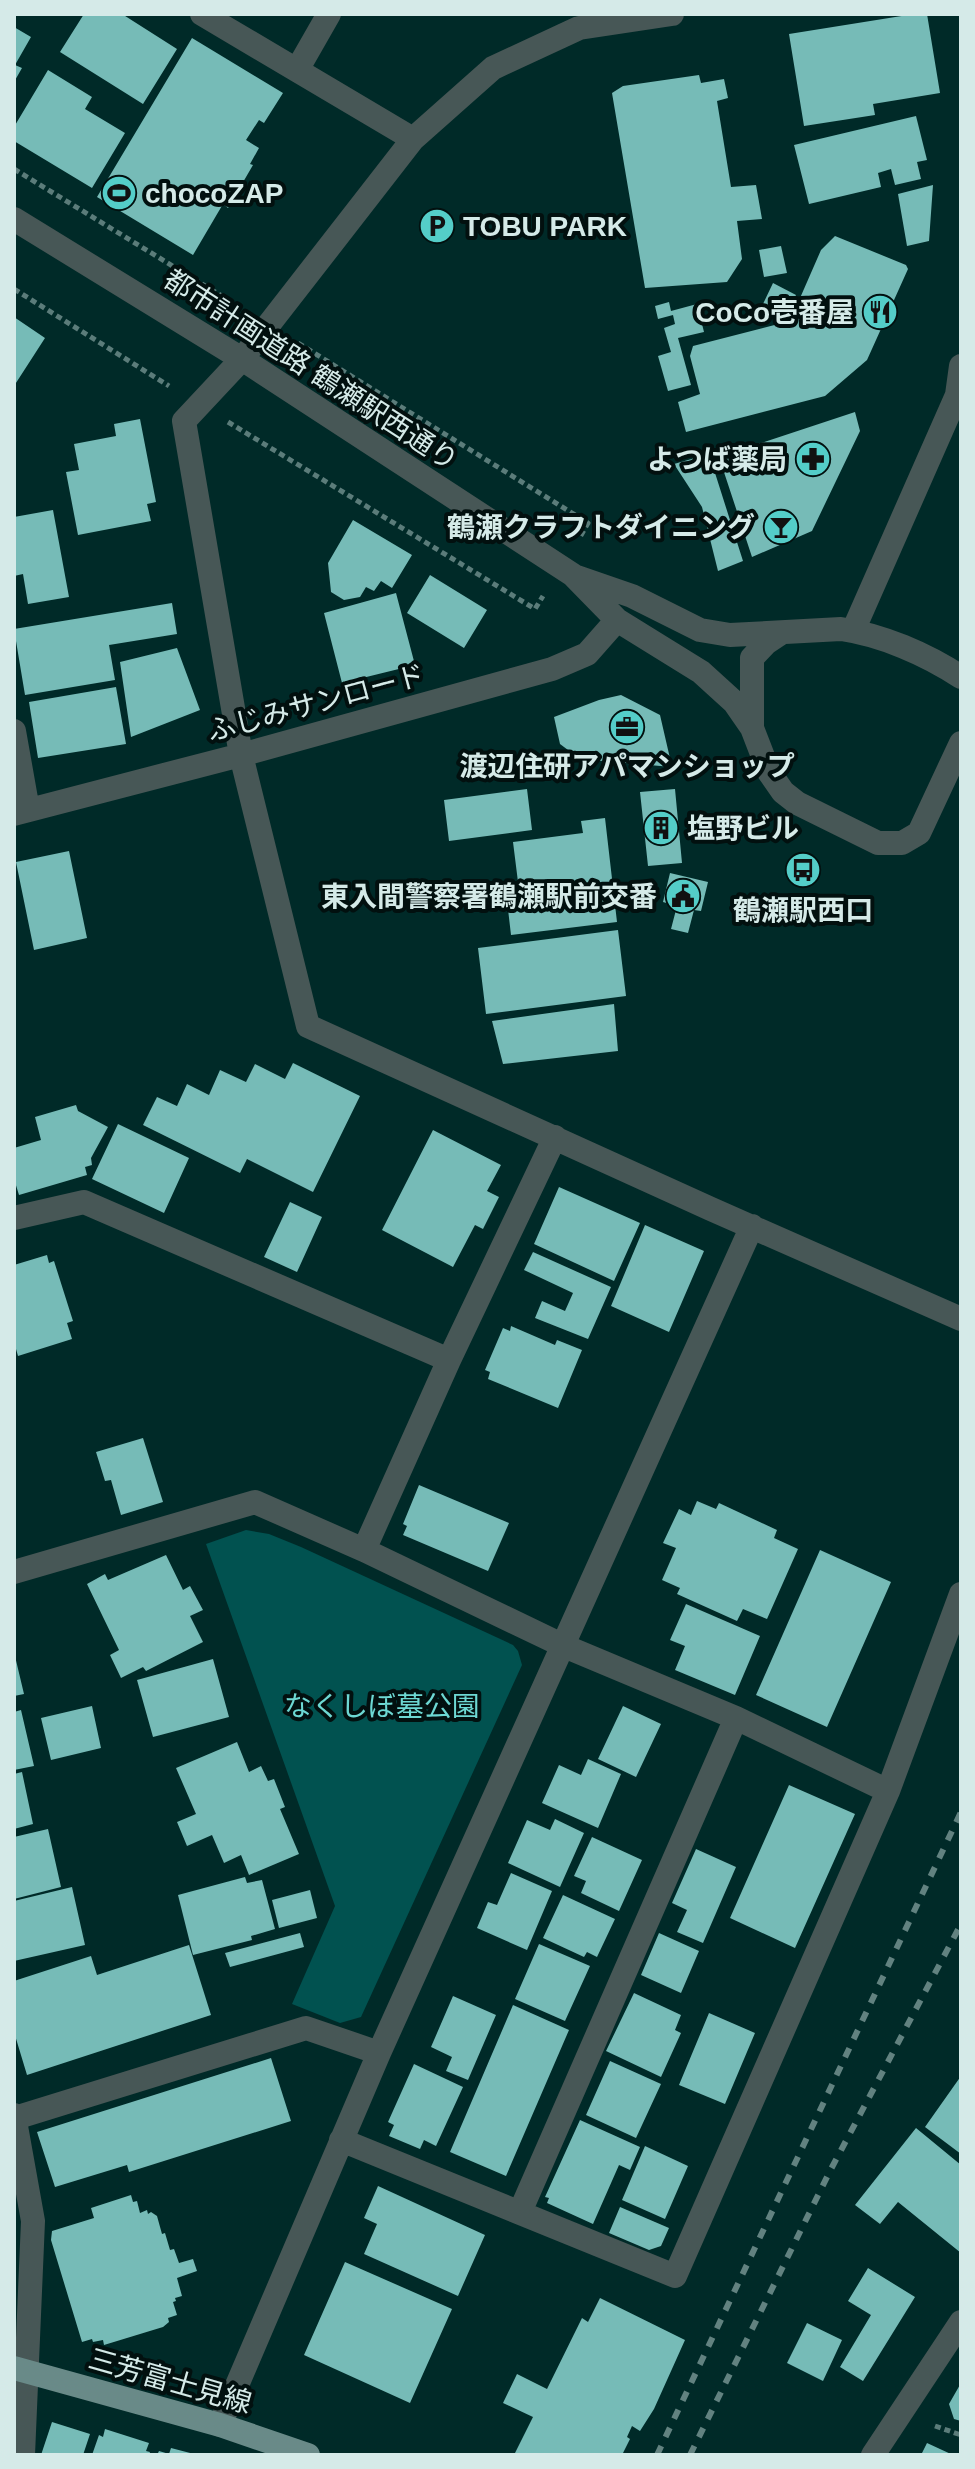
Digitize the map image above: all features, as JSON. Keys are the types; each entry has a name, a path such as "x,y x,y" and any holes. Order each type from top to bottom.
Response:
{"main road":[{"name":"三芳富士見線","path":"20,2370 220,2425 308,2455"}],"street":[{"path":"202,14 413,139"},
{"path":"297,70 329,14"},
{"path":"672,14 579,21 493,68 413,139 242,359 184,421 241,755 308,1026 961,1319"},
{"name":"都市計画道路 鶴瀬駅西通り","path":"14,219 242,359 573,575"},
{"path":"853,631 959,396 961,366"},
{"path":"573,575 617,620 701,672 734,702 752,728 769,772 783,792 797,803 878,843 902,843 919,833 961,743"},
{"path":"573,575 632,596 700,630 730,635 853,631 936,662 961,677"},
{"name":"ふじみサンロード","path":"21,812 552,669 587,654 617,620"},
{"path":"752,728 752,658 781,633"},
{"path":"14,731 21,812"},
{"path":"364,1550 449,1360 555,1137"},
{"path":"14,1218 84,1202 449,1360"},
{"path":"220,2425 379,2053 752,1226"},
{"path":"14,1572 255,1502 364,1550 564,1646 736,1718 888,1791"},
{"path":"341,2140 675,2276 888,1791 961,1594"},
{"path":"520,2212 736,1718"},
{"path":"23,2455 20,2370 33,2221 14,2116 306,2028 379,2053"},
{"path":"873,2455 961,2322"}],"path":[{"path":"14,169 232,303"},
{"path":"14,289 146,373"},
{"path":"300,344 588,523 579,540"},
{"path":"232,425 535,609 545,592"}],"green space":[{"name":"なくしぼ墓公園","path":"246,1530 269,1534 301,1547 513,1645 522,1665 361,2017 340,2023 292,2004 335,1906 206,1544"}],"building":[{"path":"84,14 122,14 177,49 143,104 60,52"},
{"path":"927,14 940,93 873,104 875,115 804,126 789,34"},
{"path":"14,27 31,37 15,65 22,68 14,82"},
{"path":"192,38 283,93 264,123 259,120 246,140 259,148 250,164 253,165 228,208 223,204 193,255 97,197"},
{"path":"48,70 92,97 85,109 125,133 92,188 14,141 14,127"},
{"path":"699,75 701,83 724,79 728,98 717,101 731,187 756,185 762,219 737,221 742,259 727,282 645,288 612,93 623,86"},
{"path":"916,116 927,160 917,162 921,179 895,185 891,169 878,173 881,187 809,204 794,145"},
{"path":"933,185 929,241 907,246 898,194"},
{"path":"835,236 906,265 908,269 867,360 825,396 686,432 678,402 700,394 690,356 693,346 790,321 821,250"},
{"path":"781,246 787,273 764,277 759,250"},
{"path":"773,283 796,295 786,316 763,304"},
{"path":"669,302 671,311 697,304 704,332 678,338 691,385 668,391 658,356 671,352 664,328 675,324 673,315 658,319 655,306"},
{"path":"14,317 45,338 14,386"},
{"path":"855,412 860,431 812,531 752,557 719,457"},
{"path":"140,419 156,502 147,504 151,521 78,535 66,472 79,470 74,444 116,436 114,424"},
{"path":"709,454 743,561 718,571 702,507 674,464"},
{"path":"53,510 69,597 28,604 23,574 14,576 14,517"},
{"path":"353,520 412,555 392,588 381,581 374,591 366,587 360,597 344,600 331,592 328,563"},
{"path":"430,575 487,610 464,648 407,613"},
{"path":"396,593 415,665 342,683 324,613"},
{"path":"172,603 177,634 109,645 115,680 25,695 14,629"},
{"path":"177,648 200,710 131,737 120,662"},
{"path":"116,687 126,744 38,758 29,702"},
{"path":"621,695 660,715 672,767 580,759 560,744 554,717"},
{"path":"527,789 532,830 449,841 444,800"},
{"name":"塩野ビル","path":"675,789 682,863 648,866 640,792"},
{"path":"605,818 617,922 511,935 506,892 519,890 513,842 583,833 581,821"},
{"path":"69,851 87,938 34,950 16,862"},
{"path":"670,873 708,882 701,911 694,910 688,933 671,929 677,906 663,902"},
{"path":"618,930 626,996 486,1014 478,948"},
{"path":"614,1004 618,1051 503,1064 492,1021"},
{"path":"293,1063 360,1096 313,1192 247,1159 240,1173 143,1125 157,1097 177,1106 187,1084 209,1095 220,1070 246,1082 255,1064 285,1079"},
{"path":"76,1105 78,1111 108,1127 91,1158 92,1165 85,1167 87,1175 19,1195 14,1179 14,1148 41,1140 35,1117"},
{"path":"118,1124 189,1158 164,1213 92,1179"},
{"path":"433,1130 501,1165 487,1191 499,1197 483,1229 475,1225 453,1267 382,1230"},
{"path":"559,1187 640,1223 614,1281 534,1244"},
{"path":"290,1202 322,1217 297,1272 264,1257"},
{"path":"645,1225 704,1251 669,1332 611,1306"},
{"path":"533,1252 611,1287 588,1339 535,1318 542,1301 565,1311 573,1293 524,1270"},
{"path":"47,1255 49,1263 54,1261 73,1321 67,1323 72,1339 18,1356 14,1342 14,1265"},
{"path":"511,1326 555,1345 557,1340 582,1350 558,1408 488,1379 490,1372 485,1370 503,1328 510,1331"},
{"path":"143,1438 163,1502 121,1515 111,1480 105,1481 96,1452"},
{"path":"419,1485 509,1523 488,1571 403,1535 407,1526 403,1524"},
{"path":"697,1501 716,1509 719,1503 777,1530 774,1538 798,1549 767,1619 743,1609 737,1621 677,1594 680,1588 662,1580 676,1548 663,1543 679,1509 691,1515"},
{"path":"820,1550 891,1582 827,1727 756,1695"},
{"path":"166,1555 183,1590 190,1586 203,1610 190,1616 203,1642 146,1671 143,1667 121,1678 110,1655 119,1650 87,1584 105,1574 108,1580"},
{"path":"686,1604 760,1636 735,1695 675,1670 685,1646 670,1640"},
{"path":"14,1652 24,1694 14,1696"},
{"path":"213,1659 229,1717 153,1737 137,1680"},
{"path":"92,1706 101,1748 51,1760 41,1718"},
{"path":"623,1706 661,1724 636,1777 598,1759"},
{"path":"21,1710 34,1766 14,1770 14,1712"},
{"path":"237,1742 249,1772 261,1766 268,1781 274,1779 285,1807 280,1809 299,1854 249,1875 241,1855 224,1863 212,1835 187,1846 177,1822 196,1814 176,1768"},
{"path":"588,1759 621,1774 598,1828 542,1803 559,1765 581,1775"},
{"path":"22,1772 33,1824 14,1829 14,1774"},
{"path":"789,1785 855,1814 795,1948 730,1918"},
{"path":"555,1819 584,1833 560,1887 508,1863 527,1820 550,1830"},
{"path":"48,1829 61,1887 14,1899 14,1837"},
{"path":"592,1837 642,1860 619,1911 581,1893 586,1881 574,1876"},
{"path":"696,1849 736,1867 703,1943 677,1932 687,1910 672,1903"},
{"path":"511,1873 552,1891 527,1950 477,1928 488,1902 497,1905"},
{"path":"245,1877 247,1883 262,1880 275,1929 251,1936 252,1940 193,1955 178,1895"},
{"path":"72,1887 85,1945 14,1961 14,1901"},
{"path":"310,1890 317,1918 279,1928 272,1900"},
{"path":"563,1895 615,1919 597,1957 587,1952 584,1957 543,1938"},
{"path":"300,1933 304,1947 230,1967 225,1953"},
{"path":"659,1933 699,1951 681,1993 641,1975"},
{"path":"539,1944 590,1966 565,2021 515,1999"},
{"path":"189,1945 211,2015 27,2075 14,2032 14,1981 91,1956 97,1975"},
{"path":"634,1993 681,2015 675,2030 681,2033 661,2077 606,2051"},
{"path":"453,1996 496,2015 468,2080 446,2071 452,2057 431,2047"},
{"path":"513,2005 569,2030 506,2176 450,2152"},
{"path":"709,2013 755,2033 725,2104 679,2085"},
{"path":"271,2058 291,2121 129,2172 127,2165 55,2187 37,2132"},
{"path":"610,2061 661,2084 636,2138 586,2115"},
{"path":"414,2064 463,2087 436,2146 424,2140 420,2149 389,2136 394,2125 388,2122"},
{"path":"961,2076 961,2154 925,2127"},
{"path":"580,2120 640,2147 630,2170 619,2165 593,2224 547,2203 549,2198 545,2197"},
{"path":"916,2128 961,2165 961,2253 898,2202 880,2224 855,2205"},
{"path":"645,2146 688,2166 665,2219 622,2200"},
{"path":"378,2186 485,2235 458,2296 364,2254 377,2224 364,2218"},
{"path":"131,2195 133,2202 137,2201 140,2213 147,2210 148,2214 151,2212 157,2216 162,2234 165,2233 170,2250 174,2249 179,2263 193,2259 197,2271 177,2278 182,2296 173,2302 177,2315 168,2318 169,2322 163,2327 104,2345 103,2340 82,2342 51,2240 52,2231 94,2218 91,2208"},
{"path":"620,2207 669,2228 661,2246 649,2250 609,2233"},
{"path":"345,2262 452,2309 410,2403 304,2355"},
{"path":"868,2268 915,2297 863,2381 840,2367 871,2315 848,2301"},
{"path":"600,2298 685,2340 654,2409 640,2431 632,2426 622,2455 514,2455 533,2417 503,2403 517,2374 547,2389 582,2318 588,2322"},
{"path":"807,2323 842,2340 823,2381 787,2363"},
{"path":"961,2383 961,2421 954,2419 949,2404"},
{"path":"52,2422 90,2434 83,2455 41,2455"},
{"path":"105,2429 149,2443 146,2451 150,2452 149,2455 92,2455 99,2435 103,2437"},
{"path":"927,2443 953,2455 921,2455"},
{"path":"171,2448 194,2455 157,2455 159,2451 169,2454"}],"railway":[{"path":"657,2455 961,1812"},
{"path":"690,2455 830,2171 961,1924"}],"place":[{"name":"chocoZAP","path":"119,193"},
{"name":"TOBU PARK","path":"437,226"},
{"name":"CoCo壱番屋","path":"880,312"},
{"name":"よつば薬局","path":"813,459"},
{"name":"鶴瀬クラフトダイニング","path":"781,527"},
{"name":"渡辺住研アパマンショップ","path":"627,727"},
{"name":"塩野ビル","path":"661,828"},
{"name":"鶴瀬駅西口","path":"803,870"},
{"name":"東入間警察署鶴瀬駅前交番","path":"683,896"}]}
